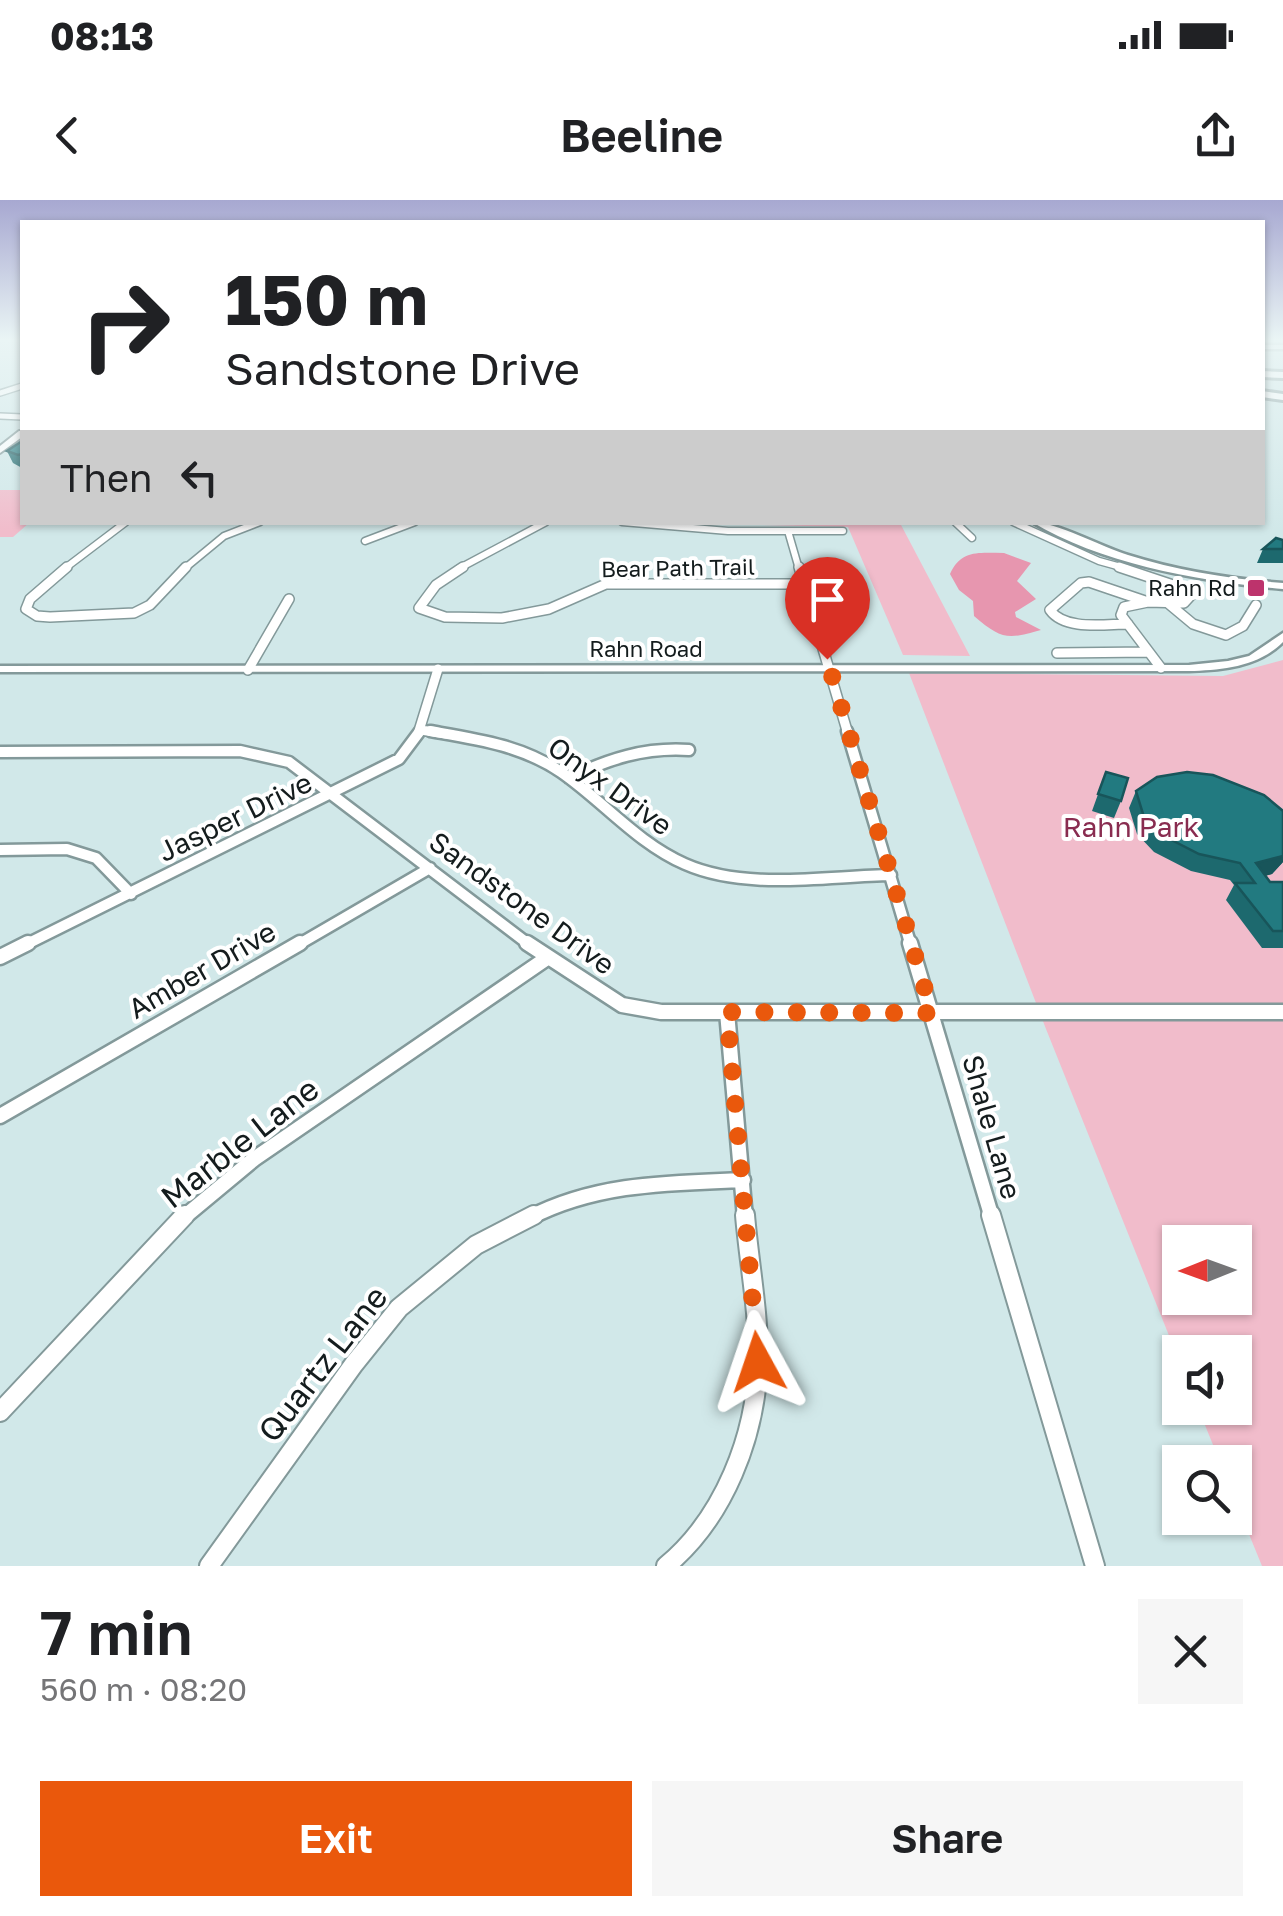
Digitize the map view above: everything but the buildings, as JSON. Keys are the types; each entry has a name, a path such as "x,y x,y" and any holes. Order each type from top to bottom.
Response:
{"street":[{"path":"121,525 99,538 30,599 26,609 50,617 134,613 150,605 200,552 224,536 252,525"},
{"path":"365,540 407,525"},
{"name":"Bear Path Trail","path":"540,525 454,572 422,598 419,608 443,617 510,617 552,608 584,589 606,584 804,584"},
{"path":"657,525 728,531 843,530"},
{"path":"958,525 972,538"},
{"path":"1020,525 1099,561 1186,586 1194,592 1184,603 1169,604 1148,602 1088,582 1081,583 1050,610 1054,618 1074,624 1128,624"},
{"path":"1044,525 1142,562 1213,578 1279,585"},
{"path":"1059,525 1140,554 1279,585"},
{"name":"Shale Lane","path":"788,531 1095,1566"},
{"path":"248,670 289,598"},
{"path":"1148,602 1124,607 1121,614 1161,668"},
{"path":"1169,604 1183,618 1206,630 1229,633 1242,629 1256,606"},
{"name":"Rahn Road","path":"0,669 1161,668 1235,664 1270,650 1283,636"},
{"path":"1056,653 1149,652"},
{"name":"Jasper Drive","path":"0,956 399,759 421,730 438,669"},
{"name":"Onyx Drive","path":"421,730 512,748 540,759 569,778 650,846 691,867 741,876 891,875"},
{"path":"569,778 626,753 664,746 689,750"},
{"name":"Sandstone Drive","path":"0,752 240,751 289,762 547,958 622,1005 660,1012 1283,1012"},
{"path":"0,850 67,850 96,858 131,894"},
{"name":"Amber Drive","path":"0,1116 430,868"},
{"name":"Marble Lane","path":"0,1412 191,1209 254,1159 547,958"},
{"path":"666,1566 690,1546 740,1461 758,1362 727,1012"},
{"name":"Quartz Lane","path":"210,1566 354,1364 399,1308 476,1245 557,1203 637,1184 743,1180"}],"green space":[{"path":"0,490 20,490 20,525 27,525 13,537 0,537"},
{"path":"760,525 901,525 970,656 903,655 848,527"},
{"name":"Rahn Park","path":"1283,660 1283,1566 1262,1566 1249,1535 1252,1445 1213,1445 1205,1425 1252,1425 1252,1335 1169,1335 909,673 1223,676"}],"shaded area":[{"path":"1004,553 1031,563 1017,581 1036,599 1015,612 1016,617 1041,630 1012,636 991,629 974,616 973,601 959,590 950,574 966,556"}],"place":[{"name":"Rahn Rd","path":"1256,588"}],"route":[{"path":"758,1362 727,1012 932,1013 827,659"}]}
